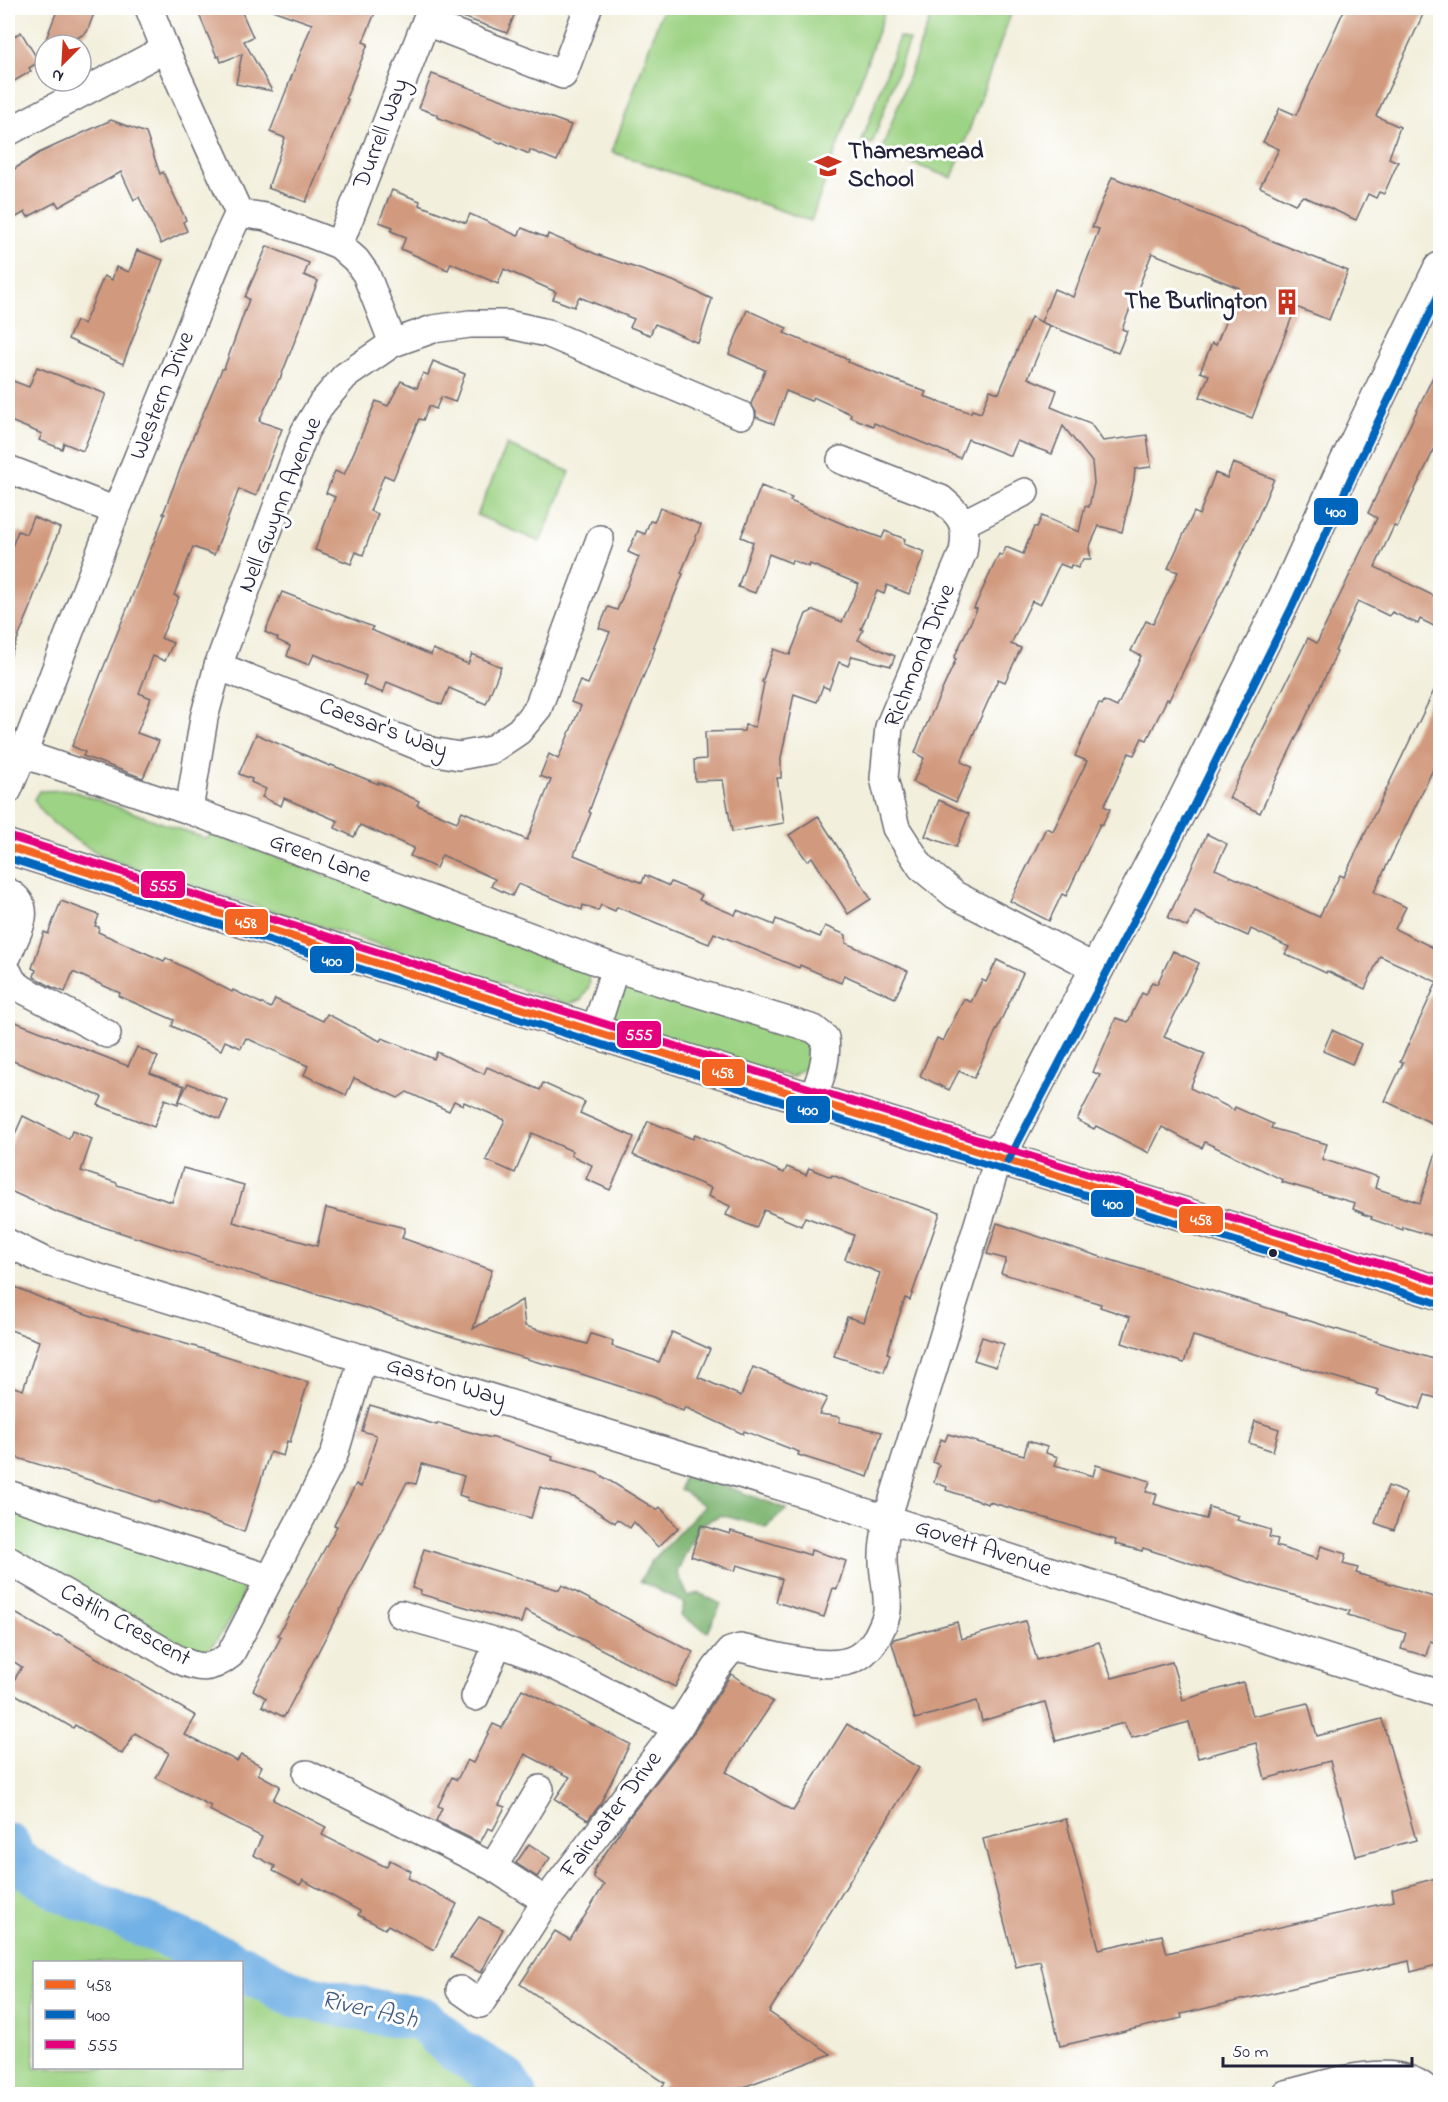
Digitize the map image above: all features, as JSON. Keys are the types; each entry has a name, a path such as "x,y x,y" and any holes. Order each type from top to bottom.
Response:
{"main road":[{"path":"999,1156 1194,783 1440,269"},
{"path":"8,847 812,1100 1440,1293"}],"street":[{"path":"149,8 165,49 239,213 266,217 339,245 356,260 366,274 393,343"},
{"name":"Durrell Way","path":"339,245 428,15 572,79 588,8"},
{"path":"8,132 165,49"},
{"name":"Western Drive","path":"8,790 116,511 239,213"},
{"name":"Nell Gwynn Avenue","path":"189,810 204,718 218,666 305,431 322,403 345,376 393,343 433,328 470,324 507,324 547,333 741,415"},
{"path":"841,460 941,499 964,523 1025,492"},
{"path":"8,469 116,511"},
{"name":"Richmond Drive","path":"964,523 966,538 963,552 889,727 884,778 896,828 921,867 955,895 1097,969"},
{"name":"Caesar's Way","path":"218,666 431,751 459,756 491,750 519,731 538,708 600,539"},
{"name":"Green Lane","path":"23,754 189,810 615,968 814,1029 825,1038 827,1048 812,1100"},
{"path":"8,892 15,896 21,904 23,914 8,955"},
{"path":"595,1031 615,968"},
{"path":"8,972 13,982 24,990 107,1034"},
{"name":"Govett Avenue","path":"999,1156 887,1519 1440,1694"},
{"name":"Gaston Way","path":"8,1243 44,1261 887,1519"},
{"name":"Catlin Crescent","path":"8,1560 177,1659 205,1668 220,1664 230,1655 334,1455 363,1358"},
{"path":"8,1494 269,1578"},
{"name":"Fairwater Drive","path":"460,1990 480,2004 546,1901 678,1728 730,1650 740,1648 830,1664 858,1657 872,1646 887,1614 883,1557 887,1519"},
{"name":"Fairwater Drive","path":"400,1614 498,1643 581,1679 678,1728"},
{"path":"475,1697 498,1643"},
{"name":"Fairwater Drive","path":"307,1774 493,1867 546,1901"},
{"path":"493,1867 540,1789"},
{"path":"1286,2094 1360,2076 1383,2075 1409,2080 1431,2094"}],"green space":[{"path":"663,8 886,8 811,221 612,152"},
{"path":"934,8 1013,8 952,178 881,152"},
{"path":"899,37 909,40 872,144 862,141"},
{"path":"507,445 570,472 540,542 477,515"},
{"path":"70,790 207,839 211,833 588,971 590,984 581,1000 568,1004 111,860 79,842 57,826 39,808 34,799 39,791"},
{"path":"625,987 646,987 792,1032 807,1045 808,1065 792,1077 616,1025 609,1015 613,996"},
{"path":"685,1471 787,1509 766,1527 721,1515 699,1525 677,1572 688,1596 699,1593 721,1604 708,1632 681,1616 684,1603 640,1581 651,1562 704,1506 680,1489"},
{"path":"8,1504 240,1582 243,1591 242,1598 216,1641 209,1649 194,1657 8,1552"},
{"path":"8,1867 96,1915 123,1916 229,1961 33,1961 33,2069 243,2069 243,1968 293,1994 422,2019 465,2038 500,2094 8,2094"}],"building":[{"path":"58,8 96,8 85,33 48,33"},
{"path":"208,8 240,8 253,37 244,41 272,91 236,84 242,54 221,62 219,56 217,57 198,12"},
{"path":"272,8 377,8 363,42 368,44 346,98 348,99 306,202 268,188 285,138 270,132 312,24 272,10"},
{"path":"446,8 517,8 507,33 446,11"},
{"path":"1345,8 1426,8 1376,116 1400,127 1389,158 1398,162 1384,194 1379,192 1376,198 1368,194 1356,220 1303,196 1295,204 1260,187 1279,149 1263,142 1280,108 1296,115"},
{"path":"21,32 33,52 33,66 29,68 31,71 8,85 8,33 11,38"},
{"path":"432,74 571,125 557,161 530,150 529,154 419,108"},
{"path":"111,120 146,133 160,174 163,172 186,220 183,222 187,231 161,244 139,197 134,200 121,172 59,207 56,202 28,217 25,212 8,222 8,173 39,153"},
{"name":"The Burlington","path":"1112,177 1348,271 1329,320 1296,307 1252,418 1200,397 1209,375 1200,372 1212,343 1216,345 1239,288 1152,253 1122,329 1127,331 1118,353 1041,322 1054,289 1073,297 1099,229 1092,227"},
{"path":"392,190 420,201 419,205 466,223 470,214 518,236 522,228 547,238 548,234 596,254 673,281 712,299 698,343 655,324 650,335 630,327 634,319 579,297 574,307 553,299 556,292 504,269 498,284 451,263 448,270 401,249 406,237 391,231 393,227 379,222"},
{"path":"267,246 309,263 304,275 318,281 280,379 259,421 282,429 256,496 239,489 214,555 193,547 174,595 179,597 161,638 173,643 165,661 153,656 139,693 151,698 137,733 159,741 143,778 83,756 85,752 72,746 165,514 163,514 187,451 222,369 224,369 249,299 245,297"},
{"path":"137,250 163,260 123,364 68,339 76,321 84,324 104,276 112,280 116,267 129,272"},
{"path":"747,310 787,328 784,333 849,360 848,362 926,392 924,396 971,413 972,410 981,413 990,390 999,393 1031,317 1050,326 1028,378 1057,390 1051,407 1090,423 1103,441 1147,435 1151,467 1135,469 1122,532 1099,526 1089,548 1091,559 1083,559 1078,568 1060,564 1040,605 1032,601 1011,644 1021,648 1005,682 998,679 961,762 972,767 956,802 913,782 924,758 915,753 921,737 977,609 974,608 999,554 1002,556 1006,547 1023,554 1034,527 1037,527 1042,516 1079,532 1085,506 1089,507 1094,483 1092,462 1063,426 1052,454 1017,441 1011,456 968,439 960,458 874,423 873,426 850,417 851,414 813,397 811,401 786,391 774,424 756,417 751,404 765,370 729,354"},
{"path":"433,361 465,374 455,402 441,397 436,409 429,406 423,420 419,419 393,479 384,475 370,511 378,514 363,555 356,552 351,564 315,550 335,497 326,493 335,471 344,475 376,401 388,406 401,381 417,388 423,373 428,375"},
{"path":"1440,362 1440,437 1375,567 1440,599 1440,629 1420,619 1418,624 1392,612 1389,616 1358,601 1335,651 1337,652 1260,813 1229,798 1308,638 1317,643 1377,518 1368,513"},
{"path":"37,367 106,394 83,451 64,443 62,449 39,440 42,434 8,420 8,379 29,387"},
{"path":"1233,463 1274,479 1250,535 1169,700 1167,699 1147,740 1142,738 1134,755 1129,753 1104,806 1110,809 1102,825 1100,824 1066,896 1062,894 1049,921 1010,901 1046,828 1053,831 1087,761 1075,756 1099,703 1102,705 1104,701 1117,707 1141,656 1131,651 1146,621 1153,624 1178,572 1168,568 1194,512 1199,515 1215,473 1227,478"},
{"path":"761,486 792,498 790,501 843,524 882,538 885,531 905,539 904,544 925,552 909,594 887,585 884,594 877,591 861,629 863,630 858,640 895,656 891,666 852,656 848,666 839,662 829,689 823,686 817,702 794,694 781,758 781,778 777,778 784,823 732,832 723,780 695,781 694,760 706,759 705,732 744,731 745,725 755,727 764,683 762,682 774,649 790,655 806,614 814,610 842,622 859,584 810,564 809,567 792,560 791,563 769,554 755,593 738,587 753,542 741,537"},
{"path":"660,508 701,525 653,648 655,648 594,798 589,812 591,813 574,855 642,883 645,875 669,886 671,882 702,895 699,900 735,915 737,910 774,925 776,919 820,937 825,926 846,935 846,943 908,971 895,998 844,975 841,983 714,933 709,944 617,907 615,911 601,905 598,911 583,905 582,910 518,884 512,896 491,886 495,879 442,855 436,868 410,856 414,848 360,825 354,837 335,828 338,821 284,798 281,806 262,797 266,789 251,782 252,779 239,774 256,734 330,766 378,784 378,782 419,801 417,805 457,822 462,811 527,840 551,780 540,776 549,754 558,759 581,706 571,702 580,681 588,684 610,632 599,628 608,607 617,610 639,557 628,552 637,531 645,534 650,521 654,522"},
{"path":"33,517 60,528 8,662 8,557 18,531 26,534"},
{"path":"282,592 373,627 371,630 431,655 433,649 468,664 472,654 501,667 486,704 449,688 442,705 387,682 383,693 363,685 366,676 314,654 309,665 287,656 290,646 265,632"},
{"path":"1440,678 1440,755 1374,892 1406,907 1395,929 1440,951 1440,1127 1385,1101 1403,1063 1400,1062 1437,982 1380,956 1365,989 1285,954 1289,947 1251,929 1248,936 1195,912 1187,927 1168,918 1207,834 1227,844 1215,869 1319,917 1340,875 1344,877"},
{"path":"939,800 969,814 956,847 925,836"},
{"path":"818,816 871,899 848,914 812,857 807,861 789,835"},
{"path":"61,901 99,915 95,926 99,927 98,932 164,961 166,958 232,992 233,990 271,1008 275,999 323,1021 327,1014 380,1041 382,1038 434,1059 437,1052 484,1074 487,1067 540,1090 543,1083 585,1102 580,1113 634,1137 610,1190 586,1179 592,1165 571,1155 572,1151 532,1133 515,1173 486,1160 505,1120 464,1102 463,1105 454,1101 449,1111 407,1092 398,1098 354,1078 346,1095 304,1075 308,1066 246,1038 241,1048 225,1041 221,1050 172,1026 174,1020 119,996 120,993 73,972 65,992 52,987 34,977 36,970 32,968 44,932 48,934"},
{"path":"1173,951 1199,963 1164,1037 1205,1054 1190,1088 1234,1110 1235,1107 1273,1124 1271,1128 1327,1144 1322,1159 1378,1177 1375,1188 1420,1203 1436,1153 1440,1154 1440,1238 1403,1227 1403,1230 1371,1219 1372,1217 1353,1209 1355,1203 1282,1182 1283,1180 1205,1142 1202,1148 1162,1127 1149,1153 1096,1126 1094,1129 1077,1120 1100,1075 1093,1072 1116,1018 1128,1022 1142,993 1146,995 1152,982 1157,984"},
{"path":"997,960 1023,973 974,1078 959,1071 949,1090 920,1076 937,1038 943,1041 964,999 971,1002 982,980 986,982"},
{"path":"8,1019 128,1066 137,1047 158,1057 150,1073 184,1086 178,1104 165,1099 154,1127 98,1105 102,1097 8,1059"},
{"path":"1332,1030 1361,1044 1352,1064 1323,1051"},
{"path":"188,1083 228,1101 220,1119 179,1101"},
{"path":"23,1116 69,1139 72,1131 92,1139 81,1171 117,1183 117,1185 172,1202 183,1168 244,1185 233,1222 317,1246 326,1208 405,1228 402,1238 492,1270 473,1329 522,1300 525,1326 587,1344 591,1334 613,1341 612,1346 659,1362 672,1332 710,1349 698,1377 741,1396 753,1367 827,1398 819,1414 840,1417 839,1422 882,1432 868,1477 798,1455 799,1452 744,1431 743,1434 685,1407 683,1411 653,1397 572,1371 420,1327 369,1309 266,1279 59,1213 8,1190 8,1150"},
{"path":"648,1121 693,1139 695,1134 784,1173 787,1167 806,1175 809,1168 940,1213 910,1300 905,1298 887,1353 890,1354 884,1372 834,1356 847,1317 864,1322 880,1273 845,1259 854,1235 805,1217 801,1226 764,1210 756,1228 726,1215 730,1206 708,1196 711,1188 633,1155"},
{"path":"997,1223 1440,1361 1440,1399 1425,1395 1420,1409 1377,1395 1379,1390 1193,1336 1184,1363 1122,1343 1130,1317 1100,1307 1101,1304 1001,1273 1006,1259 987,1254"},
{"path":"8,1284 58,1305 308,1382 290,1442 287,1441 283,1456 270,1452 244,1532 159,1501 158,1503 8,1455 8,1385 23,1390 39,1341 8,1329"},
{"path":"982,1337 1004,1344 996,1367 974,1360"},
{"path":"370,1405 437,1425 438,1423 491,1437 553,1457 552,1460 597,1473 657,1510 660,1507 678,1528 658,1547 634,1522 630,1528 617,1519 615,1523 576,1498 540,1487 531,1518 467,1500 468,1498 459,1495 464,1476 422,1464 416,1484 407,1482 284,1717 262,1706 266,1698 253,1690 281,1637 278,1635 337,1526 334,1525 356,1484 361,1487 376,1438 376,1435 362,1431"},
{"path":"1255,1421 1279,1429 1273,1451 1249,1443"},
{"path":"948,1434 1024,1455 1028,1441 1047,1447 1046,1453 1058,1457 1055,1465 1093,1476 1096,1465 1150,1481 1146,1492 1157,1494 1154,1504 1206,1519 1209,1507 1239,1516 1237,1520 1271,1530 1269,1537 1278,1539 1276,1546 1317,1559 1321,1546 1346,1554 1343,1564 1358,1568 1356,1573 1440,1599 1440,1644 1430,1641 1426,1656 1401,1649 1406,1633 1348,1615 1350,1611 1268,1588 1143,1548 1142,1551 1115,1544 1116,1540 946,1490 947,1487 934,1482 939,1465 933,1462 941,1439 945,1441"},
{"path":"1388,1486 1406,1493 1394,1530 1375,1523"},
{"path":"701,1525 730,1534 731,1531 810,1555 811,1550 846,1561 837,1589 833,1588 824,1617 776,1602 782,1579 737,1565 735,1571 691,1556"},
{"path":"424,1549 559,1590 562,1585 693,1652 675,1687 525,1610 521,1623 420,1594 421,1591 412,1588"},
{"path":"8,1609 57,1637 58,1635 196,1716 185,1735 237,1761 241,1755 262,1766 258,1774 280,1786 273,1800 326,1827 322,1835 386,1867 390,1860 411,1871 408,1878 457,1904 434,1950 388,1925 385,1929 358,1915 360,1911 303,1880 300,1885 273,1871 275,1866 253,1855 262,1837 209,1810 211,1806 156,1778 169,1753 135,1733 122,1754 75,1725 73,1728 8,1690 22,1667 8,1658"},
{"path":"1025,1621 1037,1660 1099,1642 1112,1678 1172,1662 1183,1700 1243,1682 1252,1716 1308,1703 1317,1736 1382,1719 1416,1840 1356,1856 1330,1761 1265,1779 1256,1743 1198,1758 1189,1722 1131,1738 1124,1723 1056,1741 1045,1702 982,1721 977,1701 915,1719 892,1643 894,1639 957,1622 961,1639"},
{"path":"731,1674 773,1702 726,1772 793,1811 847,1724 919,1768 769,2012 831,2054 725,2094 656,2094 665,2083 520,1984 555,1931 570,1940 604,1885 594,1878 594,1870 631,1815 691,1737"},
{"path":"522,1689 630,1744 599,1806 588,1820 555,1799 570,1777 525,1754 499,1805 505,1807 493,1830 488,1828 480,1843 436,1821 442,1808 438,1806 452,1777 457,1780 467,1760 473,1763 493,1724 502,1728"},
{"path":"1066,1819 1099,1949 1162,1935 1167,1953 1394,1901 1392,1890 1440,1877 1440,1964 1411,1972 1409,1961 1181,2014 1182,2018 1060,2046 1040,1961 1016,1967 983,1839"},
{"path":"529,1844 550,1858 537,1877 516,1863"},
{"path":"479,1917 503,1929 481,1973 451,1957"}],"waterway":[{"name":"River Ash","path":"8,1845 15,1860 63,1890 229,1961"},
{"name":"River Ash","path":"243,1968 293,1994 422,2019 455,2049 504,2079 514,2094"}],"transit line":[{"name":"400","path":"1008,1161 1192,809 1292,607 1440,292"},
{"name":"555","path":"11,837 815,1090 1440,1282"},
{"name":"458","path":"8,847 812,1100 1440,1293"},
{"name":"400","path":"8,858 809,1110 1437,1303"}],"place":[{"name":"Thamesmead School","path":"828,166"},
{"name":"The Burlington","path":"1287,302"}]}
